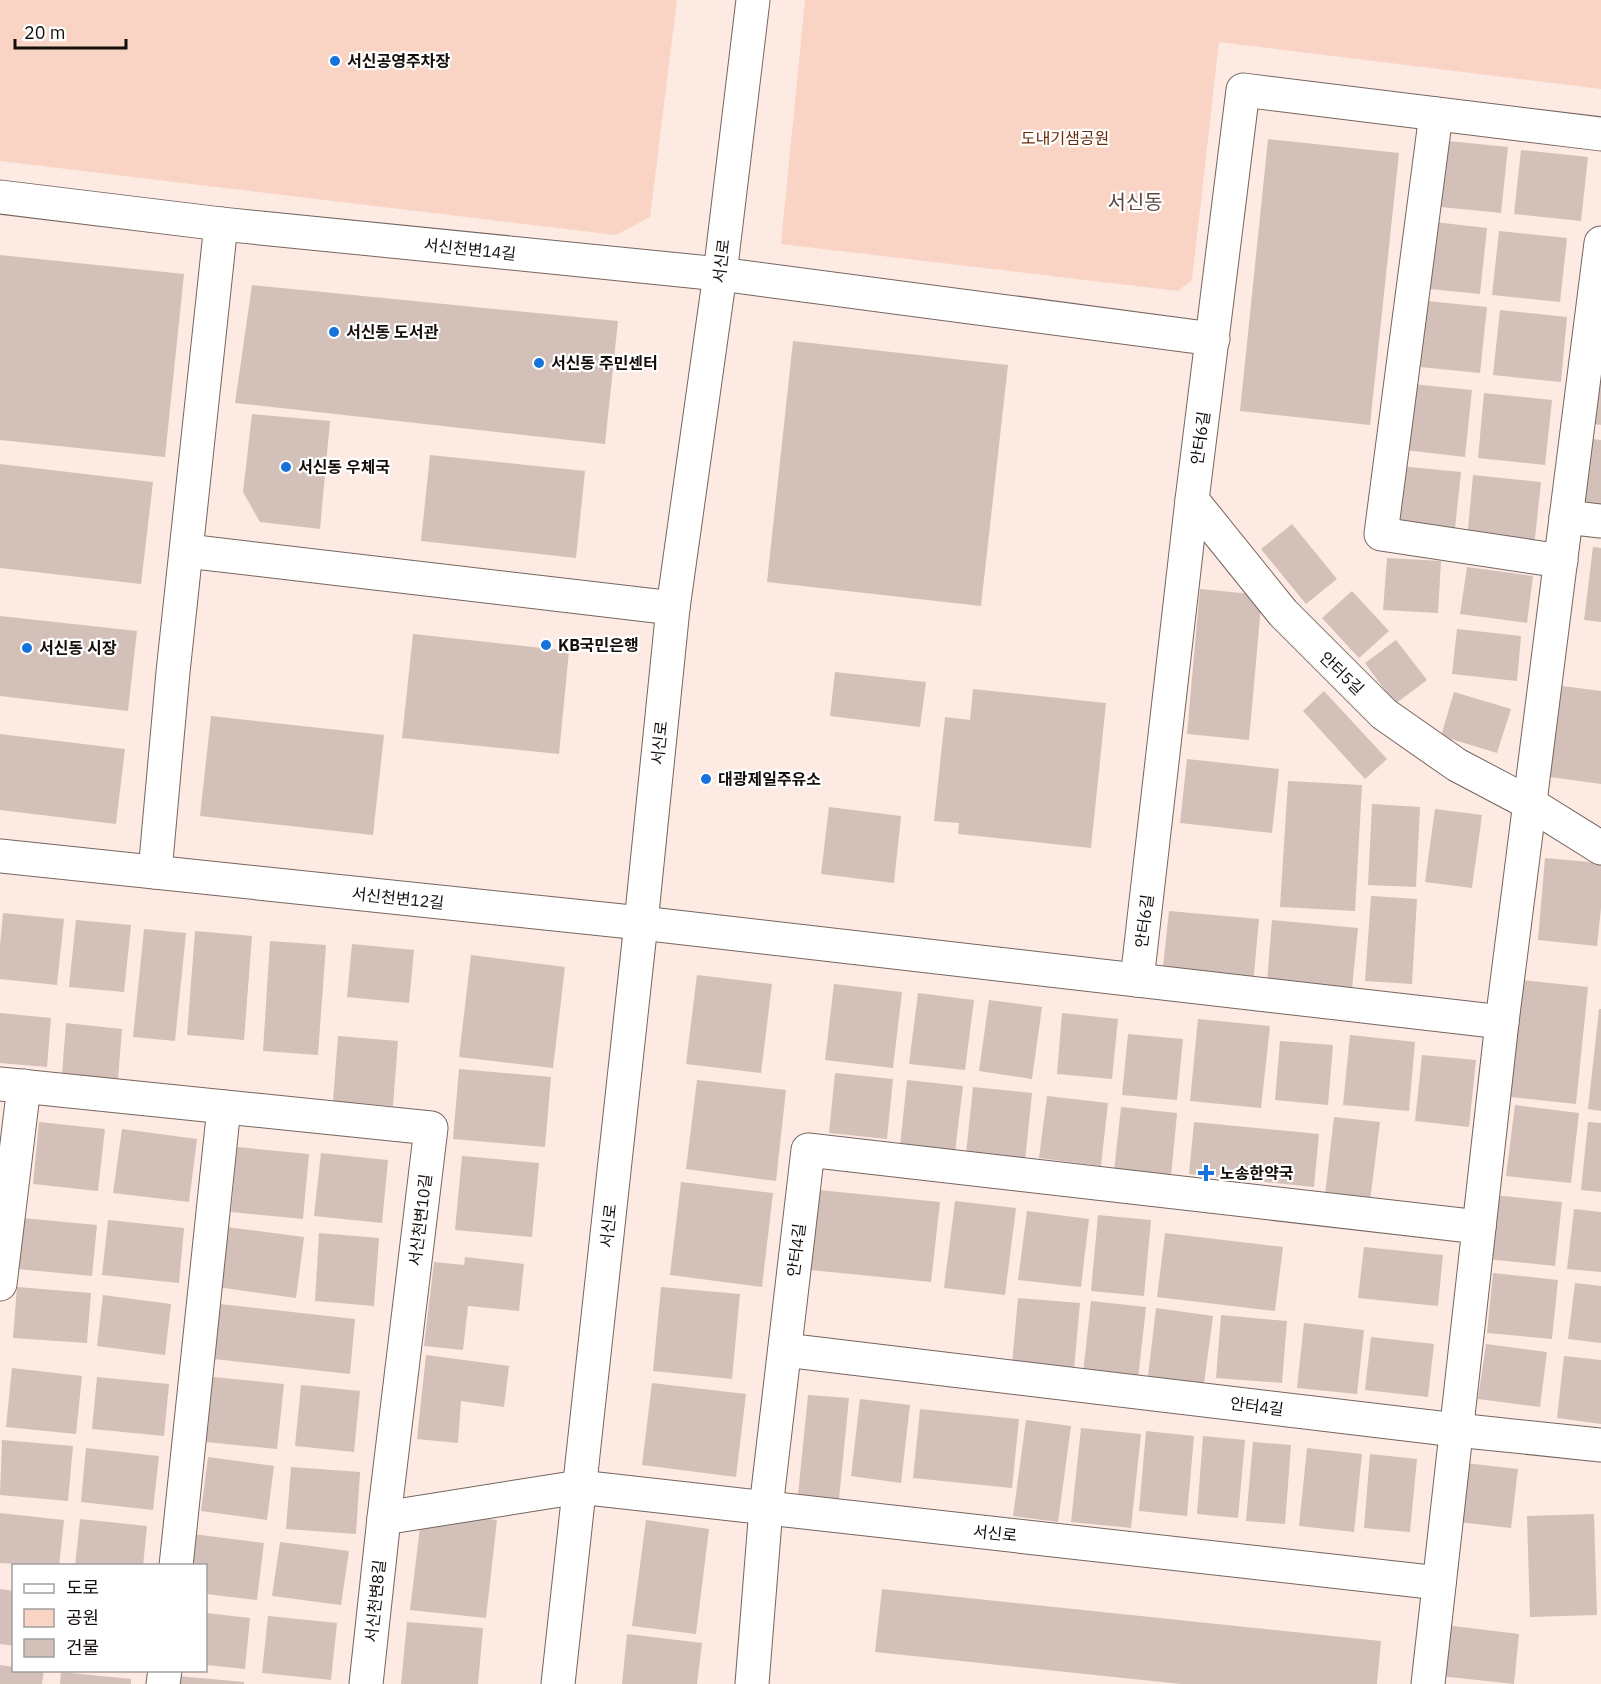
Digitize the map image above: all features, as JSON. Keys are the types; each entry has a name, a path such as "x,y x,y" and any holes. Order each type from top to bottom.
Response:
{"street":[{"name":"서신로","path":"558,1684 641,923 672,608 720,274 753,0"},
{"name":"안터6길","path":"1137,980 1192,500 1243,90 1601,134"},
{"path":"1436,114 1381,534 1561,561"},
{"name":"서신천변14길","path":"0,197 221,224 720,274 1213,339"},
{"path":"155,872 221,224"},
{"path":"1428,1684 1502,1022 1601,243"},
{"name":"안터5길","path":"1192,500 1283,613 1384,714 1457,765 1529,803 1601,848"},
{"path":"1566,517 1601,521"},
{"path":"187,551 672,608"},
{"name":"서신천변12길","path":"0,856 641,923"},
{"path":"641,923 1502,1022"},
{"name":"서신천변10길","path":"0,1284 12,1085 431,1128 384,1518"},
{"path":"176,1564 224,1107"},
{"name":"안터4길","path":"1479,1227 808,1150 785,1350 1456,1430 1601,1445"},
{"path":"752,1684 766,1508 785,1350"},
{"name":"서신로","path":"579,1487 1439,1583"},
{"path":"384,1518 579,1487"},
{"name":"서신천변8길","path":"366,1684 384,1518"}],"green space":[{"path":"0,0 677,0 650,217 616,235 0,161"},
{"name":"도내기샘공원","path":"805,0 1601,0 1601,89 1219,42 1192,280 1178,291 781,244"}],"building":[{"path":"1268,139 1399,153 1370,425 1240,411"},
{"path":"1448,141 1508,147 1501,213 1441,207"},
{"path":"1521,150 1588,157 1581,221 1514,214"},
{"path":"1426,221 1487,228 1480,294 1419,288"},
{"path":"1499,231 1567,238 1560,302 1492,295"},
{"path":"0,255 184,274 165,457 0,440"},
{"path":"252,285 618,321 605,444 235,403"},
{"path":"1427,301 1487,307 1480,373 1420,367"},
{"path":"1500,310 1567,317 1561,382 1493,375"},
{"path":"793,341 1008,365 981,606 767,582"},
{"path":"1601,361 1601,425 1593,424"},
{"path":"1412,384 1472,390 1465,457 1405,450"},
{"path":"1484,393 1552,400 1545,465 1478,458"},
{"path":"252,414 330,421 320,529 260,522 243,492"},
{"path":"1592,439 1601,440 1601,507 1585,506"},
{"path":"430,455 585,471 576,558 421,541"},
{"path":"0,464 153,482 141,584 0,568"},
{"path":"1400,466 1461,472 1454,538 1393,532"},
{"path":"1473,475 1541,482 1534,547 1467,540"},
{"path":"1292,524 1337,579 1306,604 1261,549"},
{"path":"1593,547 1601,548 1601,622 1584,620"},
{"path":"1387,558 1441,561 1438,613 1383,610"},
{"path":"1467,567 1533,576 1527,623 1460,614"},
{"path":"1200,589 1262,595 1249,740 1187,734"},
{"path":"1352,591 1389,631 1359,658 1322,618"},
{"path":"0,616 137,631 128,711 0,696"},
{"path":"1457,629 1521,636 1517,681 1452,674"},
{"path":"413,634 569,651 559,754 402,738"},
{"path":"1396,640 1427,680 1395,704 1365,663"},
{"path":"835,672 926,682 920,727 830,716"},
{"path":"1562,686 1601,691 1601,784 1550,777"},
{"path":"973,689 1106,703 1091,848 958,834 959,823 934,821 945,717 970,720"},
{"path":"1324,691 1387,759 1365,779 1303,711"},
{"path":"1454,692 1511,709 1497,753 1441,736"},
{"path":"211,716 384,735 373,835 200,816"},
{"path":"0,734 125,749 116,824 0,810"},
{"path":"1187,759 1279,769 1272,833 1180,823"},
{"path":"1288,781 1362,785 1355,911 1280,907"},
{"path":"1372,804 1420,807 1416,887 1368,885"},
{"path":"829,807 901,816 894,883 821,874"},
{"path":"1435,809 1482,815 1472,888 1425,882"},
{"path":"1545,858 1601,863 1601,908 1597,946 1538,940"},
{"path":"1371,896 1417,899 1412,984 1365,981"},
{"path":"1169,911 1259,919 1253,986 1162,977"},
{"path":"3,913 64,919 57,985 0,979"},
{"path":"76,920 131,925 124,992 69,987"},
{"path":"1272,920 1358,928 1352,989 1267,982"},
{"path":"144,929 186,933 175,1041 133,1037"},
{"path":"195,931 252,936 244,1040 187,1035"},
{"path":"270,941 326,945 318,1055 263,1051"},
{"path":"352,944 414,950 409,1003 347,997"},
{"path":"471,955 565,967 553,1068 459,1057"},
{"path":"697,975 772,984 761,1073 686,1064"},
{"path":"1522,980 1588,987 1576,1104 1510,1097"},
{"path":"834,984 902,992 893,1068 825,1060"},
{"path":"918,993 974,1000 965,1070 909,1064"},
{"path":"989,1000 1042,1007 1032,1079 979,1071"},
{"path":"1599,1009 1601,1009 1601,1111 1588,1109"},
{"path":"0,1013 51,1018 47,1067 0,1063"},
{"path":"1062,1013 1118,1019 1112,1079 1057,1074"},
{"path":"1198,1019 1270,1026 1261,1108 1190,1101"},
{"path":"66,1023 122,1029 118,1079 62,1074"},
{"path":"1128,1034 1183,1039 1177,1100 1122,1095"},
{"path":"1350,1035 1415,1042 1409,1111 1343,1105"},
{"path":"338,1036 398,1041 393,1106 333,1101"},
{"path":"1280,1041 1333,1045 1328,1105 1275,1100"},
{"path":"1422,1055 1476,1060 1469,1127 1415,1121"},
{"path":"459,1069 551,1077 545,1147 453,1139"},
{"path":"835,1073 893,1079 887,1139 829,1133"},
{"path":"697,1080 786,1090 776,1181 686,1169"},
{"path":"907,1080 963,1086 955,1152 900,1146"},
{"path":"973,1087 1032,1093 1025,1161 966,1154"},
{"path":"1047,1096 1108,1103 1101,1166 1039,1158"},
{"path":"1515,1105 1579,1113 1571,1183 1506,1176"},
{"path":"1121,1107 1177,1113 1171,1177 1114,1171"},
{"path":"1334,1117 1380,1122 1370,1201 1325,1195"},
{"path":"39,1122 105,1129 98,1191 33,1184"},
{"path":"1194,1122 1319,1134 1314,1187 1189,1174"},
{"path":"1588,1122 1601,1123 1601,1192 1581,1190"},
{"path":"122,1129 197,1139 189,1202 113,1193"},
{"path":"237,1147 309,1154 303,1219 231,1212"},
{"path":"321,1153 388,1160 382,1223 314,1216"},
{"path":"462,1156 539,1163 532,1237 455,1230"},
{"path":"681,1182 773,1193 762,1287 670,1275"},
{"path":"819,1190 940,1202 931,1282 810,1270"},
{"path":"1493,1195 1562,1202 1555,1266 1486,1259"},
{"path":"955,1201 1016,1208 1005,1295 944,1288"},
{"path":"1574,1209 1601,1212 1601,1272 1567,1269"},
{"path":"1027,1211 1089,1219 1081,1287 1018,1280"},
{"path":"1098,1215 1151,1220 1144,1296 1091,1291"},
{"path":"22,1218 97,1225 92,1276 17,1269"},
{"path":"108,1220 184,1228 179,1283 102,1275"},
{"path":"226,1227 304,1237 296,1298 217,1287"},
{"path":"319,1233 379,1238 374,1306 315,1301"},
{"path":"1165,1233 1283,1247 1275,1311 1157,1297"},
{"path":"1364,1247 1443,1255 1438,1306 1358,1298"},
{"path":"465,1257 524,1264 519,1311 468,1306 463,1350 424,1346 434,1262 464,1265"},
{"path":"1493,1273 1558,1280 1552,1339 1487,1333"},
{"path":"1575,1283 1601,1286 1601,1343 1568,1339"},
{"path":"17,1287 91,1293 87,1343 13,1338"},
{"path":"661,1287 740,1294 732,1379 653,1371"},
{"path":"103,1295 171,1304 165,1355 97,1346"},
{"path":"1018,1298 1080,1303 1074,1369 1012,1364"},
{"path":"1091,1301 1146,1307 1138,1379 1083,1373"},
{"path":"220,1304 355,1319 350,1374 214,1359"},
{"path":"1156,1308 1213,1316 1204,1384 1148,1376"},
{"path":"1221,1315 1287,1321 1282,1383 1216,1378"},
{"path":"1304,1323 1364,1330 1357,1394 1297,1388"},
{"path":"1371,1337 1434,1344 1428,1397 1365,1390"},
{"path":"1486,1344 1547,1352 1540,1407 1478,1399"},
{"path":"426,1355 509,1366 504,1407 461,1401 458,1443 417,1439"},
{"path":"1564,1356 1601,1360 1601,1424 1557,1418"},
{"path":"12,1368 82,1376 76,1434 6,1427"},
{"path":"97,1377 169,1384 164,1436 92,1429"},
{"path":"213,1377 284,1384 277,1449 206,1442"},
{"path":"652,1383 746,1394 736,1477 642,1465"},
{"path":"301,1385 360,1391 354,1452 295,1446"},
{"path":"808,1395 849,1398 839,1499 798,1495"},
{"path":"860,1399 910,1405 901,1483 851,1476"},
{"path":"920,1409 1019,1419 1012,1488 913,1478"},
{"path":"1026,1420 1071,1426 1058,1522 1013,1516"},
{"path":"1081,1428 1141,1434 1131,1528 1071,1522"},
{"path":"1146,1431 1194,1436 1187,1516 1139,1511"},
{"path":"1203,1436 1245,1440 1238,1518 1197,1514"},
{"path":"2,1440 73,1446 68,1501 0,1495"},
{"path":"1253,1442 1291,1445 1285,1524 1246,1521"},
{"path":"86,1448 159,1456 153,1510 81,1502"},
{"path":"1307,1448 1362,1454 1354,1532 1299,1526"},
{"path":"1370,1454 1417,1459 1410,1532 1364,1528"},
{"path":"208,1457 274,1466 267,1520 201,1511"},
{"path":"1465,1463 1518,1469 1511,1528 1458,1522"},
{"path":"291,1467 360,1472 356,1534 286,1529"},
{"path":"422,1511 497,1520 486,1618 410,1610"},
{"path":"0,1513 64,1520 59,1564 0,1563"},
{"path":"1594,1514 1597,1615 1530,1617 1527,1516"},
{"path":"80,1519 147,1526 143,1564 75,1564"},
{"path":"646,1520 709,1529 696,1634 632,1626"},
{"path":"193,1534 264,1543 257,1600 207,1594 207,1564 189,1564"},
{"path":"280,1542 349,1551 341,1605 272,1596"},
{"path":"0,1589 12,1591 12,1646 0,1644"},
{"path":"882,1589 1381,1641 1377,1684 1181,1684 875,1652"},
{"path":"207,1613 250,1618 245,1669 207,1665"},
{"path":"268,1616 337,1623 331,1680 262,1673"},
{"path":"407,1622 483,1628 478,1684 401,1684"},
{"path":"1445,1625 1519,1634 1514,1684 1440,1676"},
{"path":"627,1634 702,1643 697,1684 622,1684"},
{"path":"0,1665 12,1667 12,1672 44,1672 42,1684 0,1684"},
{"path":"61,1672 131,1679 131,1684 60,1684"},
{"path":"177,1676 244,1682 244,1684 176,1684"}],"place":[{"name":"서신공영주차장","path":"335,61"},
{"name":"서신동 도서관","path":"334,332"},
{"name":"서신동 주민센터","path":"539,363"},
{"name":"서신동 우체국","path":"286,467"},
{"name":"KB국민은행","path":"546,645"},
{"name":"서신동 시장","path":"27,648"},
{"name":"대광제일주유소","path":"706,779"},
{"name":"노송한약국","path":"1206,1173"}],"district":[{"name":"서신동","path":"1135,201"}]}
